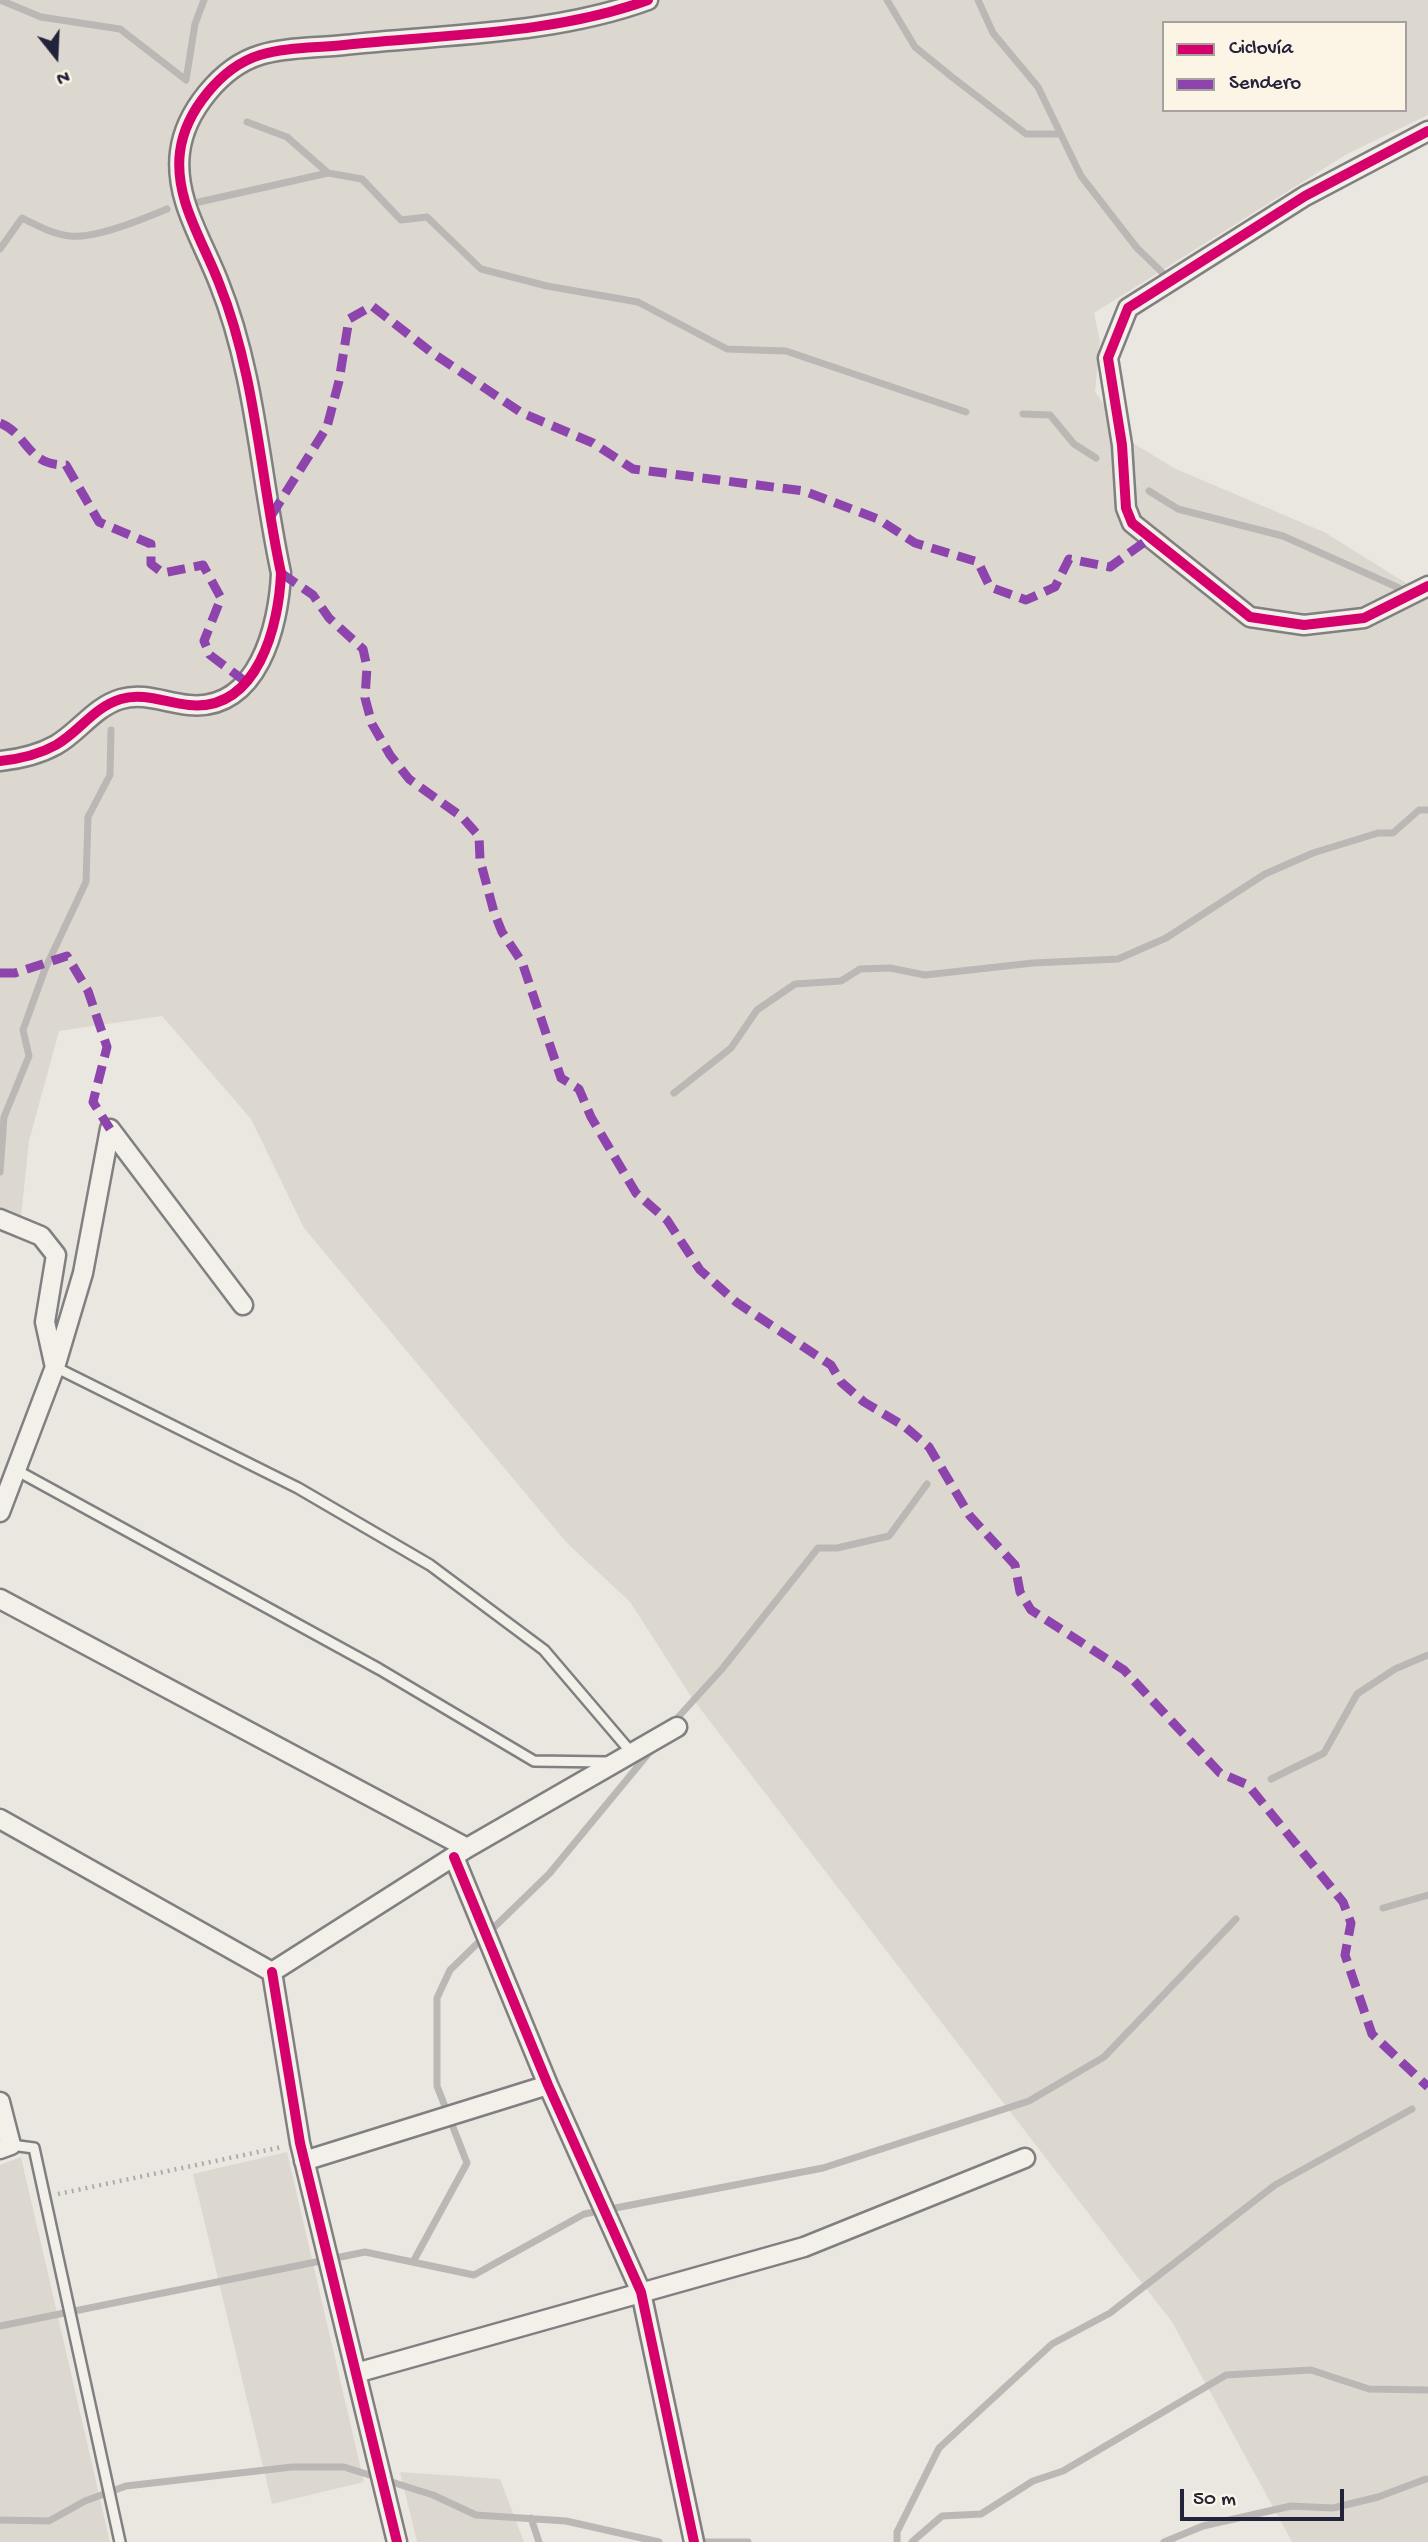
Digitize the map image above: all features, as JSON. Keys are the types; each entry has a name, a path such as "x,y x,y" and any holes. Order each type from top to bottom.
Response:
{"street":[{"path":"0,761 26,758 57,744 95,713 119,699 137,696 198,705 222,702 246,682 257,666 279,606 281,572 245,368 220,285 183,201 179,154 189,118 205,93 260,55 496,31 622,9 648,0"},
{"path":"1428,131 1305,197 1128,308 1108,358 1122,446 1126,508 1132,523 1250,617 1304,625 1364,618 1428,586"},
{"path":"0,1512 55,1367 83,1273 110,1129 243,1305"},
{"path":"0,1219 41,1236 56,1255 45,1322 55,1367"},
{"path":"0,1599 461,1853 548,2085 641,2292 680,2464 694,2542"},
{"path":"272,1972 461,1853 677,1727"},
{"path":"0,1819 272,1972"},
{"path":"272,1972 302,2152 397,2542"},
{"path":"302,2152 548,2085"},
{"path":"0,2102 6,2147"},
{"path":"356,2373 804,2247 1025,2158"}],"lane":[{"path":"55,1367 298,1488 430,1565 544,1650 631,1752"},
{"path":"16,1470 379,1669 534,1762 613,1762"},
{"path":"6,2147 34,2148 120,2542"}],"path":[{"path":"46,2196 302,2152"}],"shaded area":[{"path":"0,0 1428,0 1428,115 1347,154 1094,313 1100,341 1095,392 1131,442 1176,469 1324,532 1409,585 1428,592 1428,2542 1292,2542 1172,2322 692,1698 630,1602 567,1543 304,1228 251,1119 162,1016 59,1031 29,1141 20,1226 0,1219"},
{"path":"287,2152 364,2482 272,2504 193,2174"},
{"path":"21,2157 110,2542 0,2542 0,2165"},
{"path":"400,2472 500,2479 524,2542 417,2542"}],"waterway":[{"path":"0,0 41,17 120,29 186,80 195,24 204,0"},
{"path":"887,0 915,47 952,77 1026,134 1059,134"},
{"path":"978,0 993,33 1038,87 1081,176 1137,248 1170,280"},
{"path":"247,122 287,137 328,173 362,179 401,220 427,217 481,269 547,286 638,302 727,349 786,351 966,412"},
{"path":"199,202 328,173"},
{"path":"0,249 22,218 58,233 80,236 119,227 167,209"},
{"path":"1023,414 1050,415 1074,444 1096,458"},
{"path":"1149,491 1178,509 1283,536 1399,588"},
{"path":"0,1172 4,1117 29,1056 23,1030 45,969 86,882 88,817 110,775 111,730"},
{"path":"674,1093 731,1048 757,1010 795,984 841,981 860,969 890,968 925,975 1033,963 1118,959 1166,938 1265,874 1313,853 1378,833 1393,833 1419,810 1428,810"},
{"path":"671,1725 722,1669 818,1548 837,1548 889,1536 927,1484"},
{"path":"1271,1779 1324,1753 1357,1694 1395,1669 1428,1655"},
{"path":"413,2262 467,2163 437,2086 437,1998 450,1970 549,1874 653,1748"},
{"path":"1383,1908 1428,1895"},
{"path":"0,2326 365,2252 474,2275 584,2214 823,2168 1029,2101 1104,2057 1236,1919"},
{"path":"897,2542 897,2532 939,2448 1052,2344 1110,2313 1275,2185 1412,2109"},
{"path":"912,2542 942,2516 981,2514 1033,2481 1063,2471 1226,2375 1311,2370 1369,2389 1428,2390"},
{"path":"0,2520 49,2521 85,2501 126,2486 292,2467 344,2467 433,2495 476,2515 566,2521 659,2542"},
{"path":"1164,2542 1203,2526 1291,2506 1333,2508 1378,2497 1426,2479"},
{"path":"531,2518 539,2542"},
{"path":"695,2542 748,2542"}],"marked path":[{"path":"271,516 327,427 339,381 349,319 372,306 431,352 522,413 593,443 633,469 804,491 878,519 915,543 978,562 990,587 1026,600 1055,587 1069,559 1110,567 1150,538"},
{"path":"0,423 17,434 35,455 53,464 66,465 99,522 151,544 151,564 163,573 203,565 221,598 204,641 210,655 246,682"},
{"path":"281,573 313,595 329,618 363,649 367,667 365,698 372,724 390,755 409,779 462,817 479,836 480,860 494,912 502,932 522,962 561,1078 579,1089 591,1117 636,1193 667,1220 700,1270 736,1302 831,1365 841,1382 864,1402 904,1426 929,1447 970,1516 1015,1565 1020,1592 1031,1610 1124,1670 1220,1773 1248,1785 1343,1902 1351,1923 1345,1955 1372,2034 1428,2087"},
{"path":"0,973 15,973 67,956 88,991 107,1047 93,1102 110,1129"}],"cycle path":[{"path":"0,761 29,756 49,748 64,740 103,708 121,699 138,697 189,705 213,703 232,695 248,680 269,639 281,573 256,426 231,318 185,203 179,169 183,137 207,93 232,70 246,61 270,52 536,27 612,12 648,0"},
{"path":"1428,131 1305,196 1128,308 1108,358 1122,445 1126,508 1132,523 1250,617 1304,625 1364,618 1428,586"},
{"path":"454,1857 548,2085 641,2292 694,2542"},
{"path":"272,1972 300,2143 397,2542"}]}
